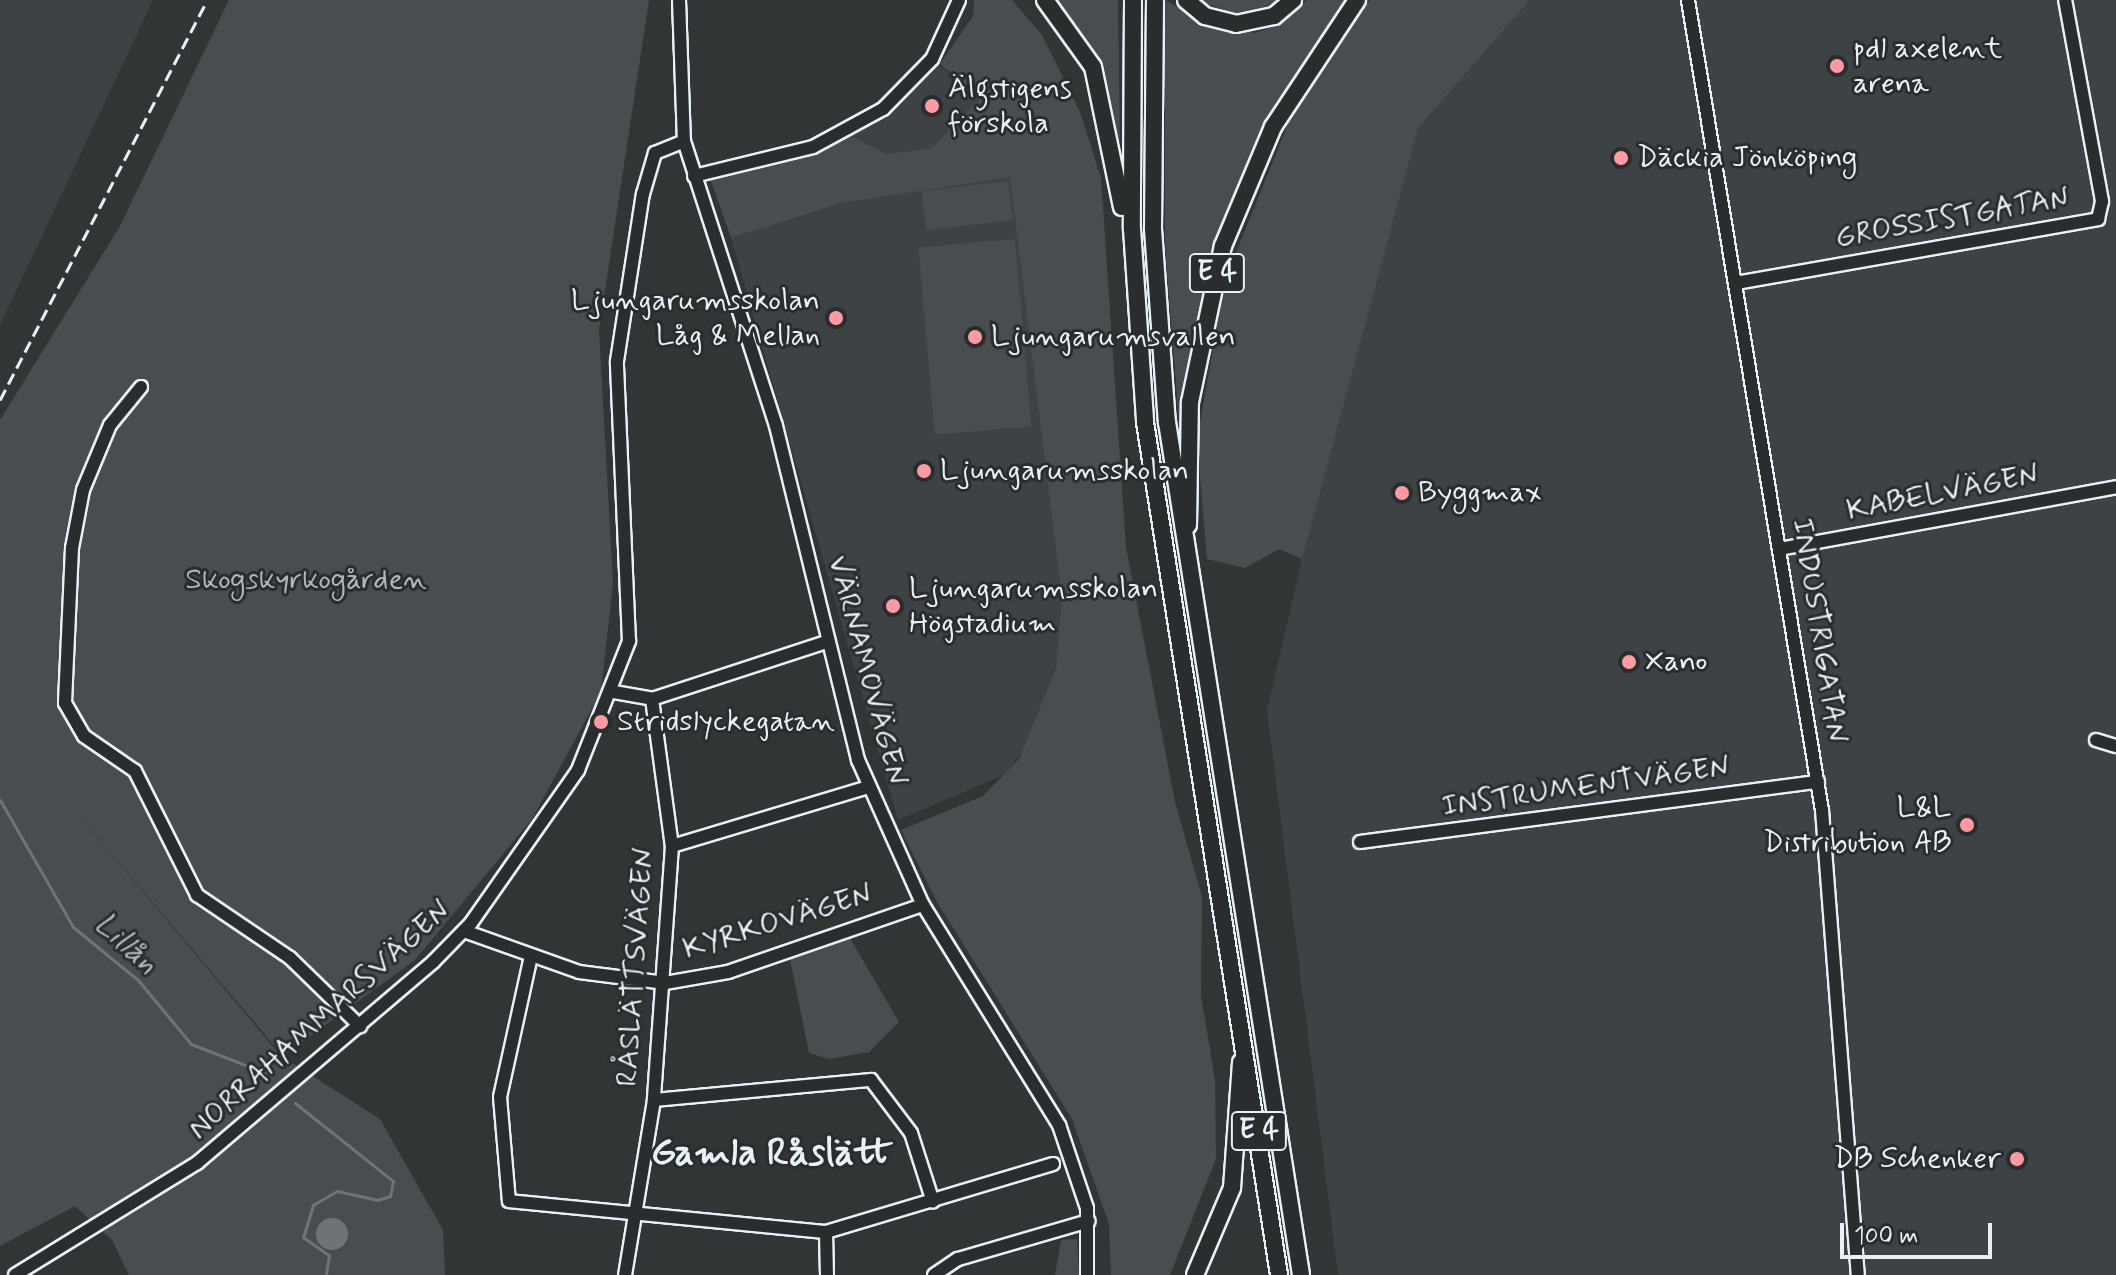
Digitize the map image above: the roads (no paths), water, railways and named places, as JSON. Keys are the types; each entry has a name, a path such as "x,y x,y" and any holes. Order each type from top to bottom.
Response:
{"highway":[{"path":"1045,0 1078,39 1105,104 1137,324"},
{"name":"E 4","path":"1133,0 1137,324 1157,520 1238,988 1279,1275"},
{"path":"1155,0 1156,275 1188,579"},
{"path":"1186,0 1205,16 1236,24 1274,16 1293,0"},
{"name":"E 4","path":"1301,1275 1188,579 1190,402 1223,246 1273,127 1357,0"},
{"path":"1195,1275 1210,1245 1238,1153 1238,988"},
{"path":"1184,1275 1210,1245"}],"street":[{"path":"679,0 684,141"},
{"path":"694,176 813,147 883,109 932,59 959,0"},
{"name":"INDUSTRIGATAN","path":"1688,0 1818,782 1858,1275"},
{"name":"GROSSISTGATAN","path":"1736,283 2098,219 2102,201 2065,0"},
{"name":"VÄRNAMOVÄGEN","path":"684,141 776,426 826,642 869,787 923,905 1052,1111 1089,1221 1087,1275"},
{"name":"NORRAHAMMARSVÄGEN","path":"15,1275 34,1270 197,1163 360,1026 464,931 578,770 614,692 631,617 617,401 621,327 648,168 655,153 684,141"},
{"path":"141,387 110,425 83,490 72,548 65,703 84,736 135,771 197,895 290,958 360,1026"},
{"name":"KABELVÄGEN","path":"1779,549 2116,487"},
{"path":"614,692 652,699 826,642"},
{"name":"RÅSLÄTTSVÄGEN","path":"625,1275 640,1212 654,1100 665,983 672,846 652,699"},
{"path":"2096,740 2116,746"},
{"name":"INSTRUMENTVÄGEN","path":"1360,842 1818,782"},
{"path":"672,846 869,787"},
{"name":"KYRKOVÄGEN","path":"464,931 579,972 665,983 728,972 923,905"},
{"path":"531,956 500,1097 509,1201 826,1232 1053,1164"},
{"path":"654,1100 871,1080 911,1133 933,1202"},
{"path":"934,1275 958,1259 1089,1221"},
{"path":"826,1232 827,1275"}],"waterway":[{"name":"Lillån","path":"0,800 73,927 138,980 191,1044 266,1073"},
{"name":"Lillån","path":"295,1103 393,1181 390,1196 378,1200 337,1191 313,1205 303,1237 329,1255 326,1275"}],"railway":[{"path":"0,400 207,0"}],"place":[{"name":"pdl axelent arena","path":"1837,66"},
{"name":"Älgstigens förskola","path":"932,106"},
{"name":"Däckia Jönköping","path":"1621,158"},
{"name":"Ljungarumsskolan Låg & Mellan","path":"836,318"},
{"name":"Ljungarumsvallen","path":"975,337"},
{"name":"Ljungarumsskolan","path":"924,471"},
{"name":"Byggmax","path":"1402,493"},
{"name":"Ljungarumsskolan Högstadium","path":"893,606"},
{"name":"Xano","path":"1629,662"},
{"name":"Stridslyckegatan","path":"601,722"},
{"name":"L&L Distribution AB","path":"1967,825"},
{"name":"DB Schenker","path":"2017,1159"}],"district":[{"name":"Gamla Råslätt","path":"772,1154"}],"park label":[{"name":"Skogskyrkogården","path":"306,580"}]}
